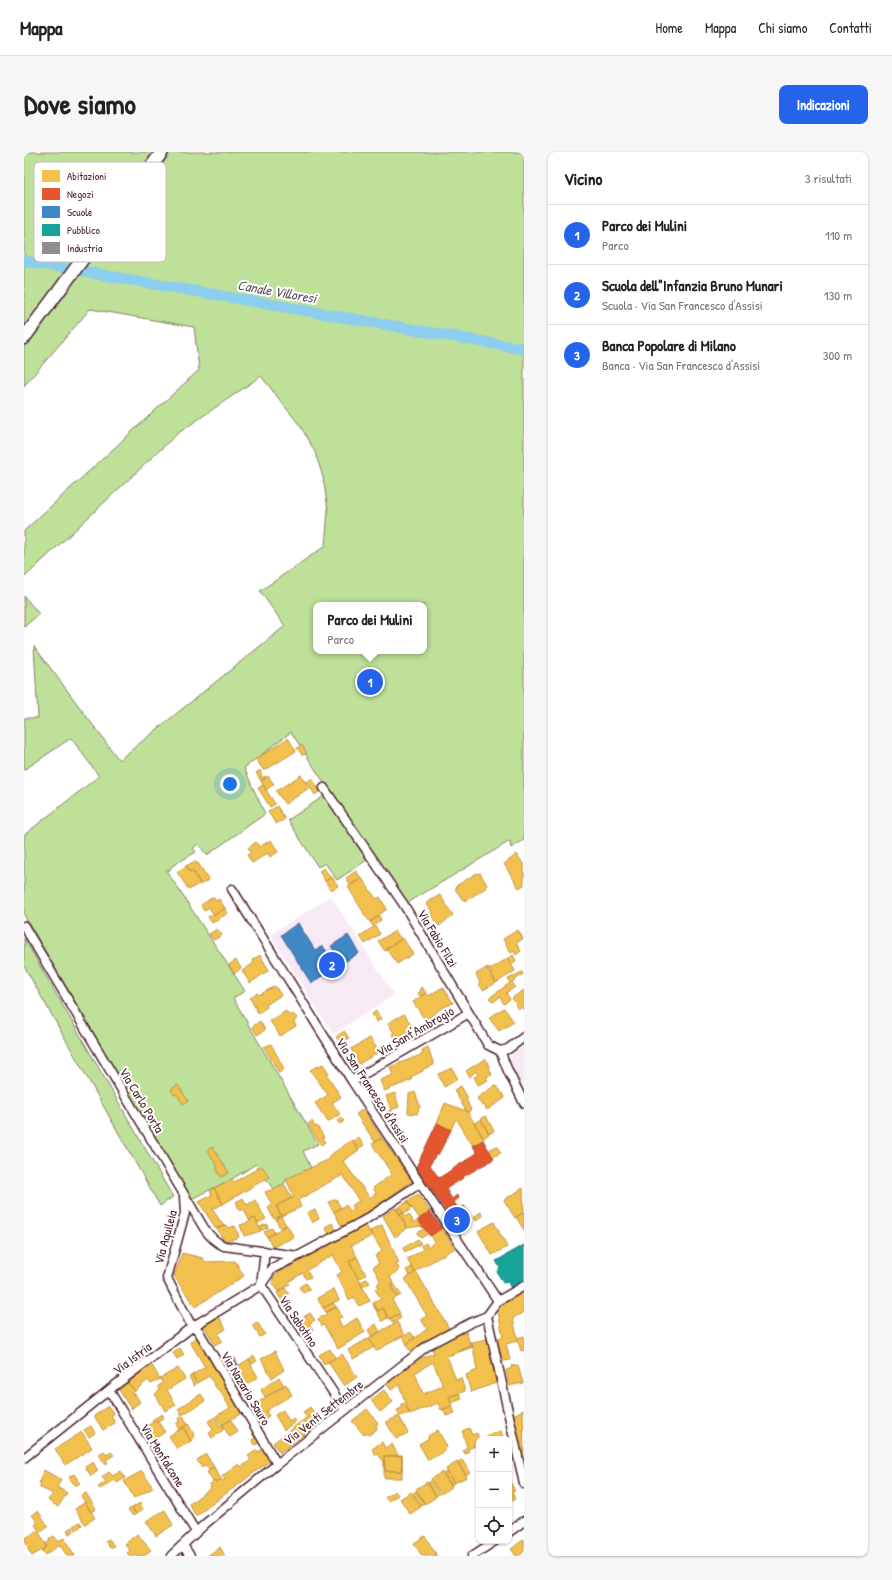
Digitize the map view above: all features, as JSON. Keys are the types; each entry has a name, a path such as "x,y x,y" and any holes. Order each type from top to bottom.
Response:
{"street":[{"path":"155,162 162,152"},
{"path":"24,338 80,262"},
{"name":"Via Fabio Filzi","path":"324,788 404,905 488,1045 500,1051"},
{"name":"Via San Francesco d'Assisi","path":"232,889 352,1081 498,1301"},
{"name":"Via Carlo Porta","path":"24,926 212,1239 224,1246 298,1256"},
{"name":"Via Sant'Ambrogio","path":"352,1081 469,1013"},
{"path":"524,1037 508,1049 500,1051 524,1103"},
{"path":"261,1285 272,1269 366,1220 419,1184"},
{"name":"Via Aquileia","path":"184,1194 185,1213 167,1278 192,1327"},
{"path":"261,1285 265,1251"},
{"name":"Via Istria","path":"24,1458 109,1390 192,1327 261,1285"},
{"name":"Via Sabotino","path":"261,1285 345,1410"},
{"path":"524,1286 498,1301 487,1316 524,1484"},
{"name":"Via Venti Settembre","path":"171,1556 196,1532 277,1464 428,1345 470,1323 487,1316"},
{"name":"Via Nazario Sauro","path":"192,1327 198,1330 277,1464"},
{"name":"Via Monfalcone","path":"109,1390 196,1532"},
{"path":"512,1530 524,1522"},
{"path":"472,1556 490,1544"},
{"path":"183,1545 190,1556"}],"shaded area":[{"path":"331,896 394,995 333,1034 270,935"},
{"path":"524,1043 524,1094 509,1065 513,1051"}],"green space":[{"path":"24,152 524,152 524,840 511,848 510,841 404,905 291,732 244,768 265,814 207,855 198,844 193,848 196,852 172,866 169,871 168,869 166,870 245,991 233,998 318,1144 303,1151 311,1168 273,1189 256,1164 232,1179 191,1199 24,915 24,835 99,776 71,738 24,770 24,718 38,718 34,646 119,760 285,626 260,591 325,546 328,510 323,477 315,452 301,427 261,376 177,434 25,577 24,531 199,370 194,327 90,309 24,386"},
{"path":"24,596 39,614 24,627"},
{"path":"324,796 367,860 337,880 325,863 318,867 288,820"},
{"path":"24,938 173,1197 160,1206 24,966"}],"building: Abitazioni":[{"path":"288,738 296,751 264,771 256,759"},
{"path":"302,745 307,753 302,755 297,748"},
{"path":"260,770 262,778 265,776 266,778 261,781 256,773"},
{"path":"301,775 309,788 285,804 276,791"},
{"path":"268,776 274,784 266,790 261,781"},
{"path":"312,778 320,791 315,795 307,782"},
{"path":"263,785 275,804 270,807 258,788"},
{"path":"277,806 285,819 276,824 268,812"},
{"path":"271,840 278,852 270,857 268,853 252,863 247,855 251,853 248,848 256,842 259,847"},
{"path":"517,854 523,864 524,863 524,885 519,888 504,864"},
{"path":"195,861 197,864 198,863 209,880 199,885 200,883 192,870 190,872 186,866"},
{"path":"186,866 190,872 192,870 200,883 189,890 177,872"},
{"path":"324,868 331,878 325,881 319,871"},
{"path":"356,871 361,878 350,885 346,878"},
{"path":"477,873 480,873 487,887 465,901 465,899 463,900 455,889 457,888 456,886"},
{"path":"332,877 338,886 331,890 325,881"},
{"path":"362,878 376,899 380,897 387,909 370,922 348,887"},
{"path":"440,895 453,915 439,926 431,915 433,913 426,903"},
{"path":"213,897 216,901 219,899 225,908 213,916 209,907 204,911 201,905"},
{"path":"225,908 228,913 212,923 208,917 213,916"},
{"path":"379,916 381,920 373,926 370,922"},
{"path":"375,926 380,934 365,944 360,936"},
{"path":"217,929 222,935 214,940 209,934"},
{"path":"518,930 523,939 516,943 521,951 516,955 514,951 511,953 503,939"},
{"path":"395,931 401,939 385,951 378,941"},
{"path":"403,938 413,954 397,964 386,949"},
{"path":"260,955 269,970 250,983 242,971 254,963 252,960"},
{"path":"513,955 516,961 511,964 508,959"},
{"path":"508,958 515,971 496,983 487,969 489,970"},
{"path":"236,960 241,968 234,974 229,965"},
{"path":"488,967 496,983 483,990 479,984 480,983 476,974"},
{"path":"522,972 523,974 512,982 515,987 506,993 510,999 504,1004 500,997 493,1002 489,998 510,983 508,979"},
{"path":"275,986 281,995 266,1005 267,1007 258,1013 250,998 257,993 259,995"},
{"path":"422,987 426,993 420,996 418,993 421,991 420,988"},
{"path":"443,987 453,1003 442,1008 425,1020 413,1002 426,993 428,996"},
{"path":"524,990 523,1010 522,1007 519,1009 512,998"},
{"path":"504,1008 514,1022 499,1031 489,1018"},
{"path":"286,1011 290,1016 293,1014 297,1018 294,1022 296,1026 280,1036 270,1021"},
{"path":"376,1011 381,1019 377,1022 372,1014"},
{"path":"404,1014 414,1029 397,1041 392,1034 394,1033 388,1023"},
{"path":"260,1021 265,1030 257,1035 252,1027"},
{"path":"344,1031 349,1038 345,1041 346,1043 342,1045 336,1037"},
{"path":"370,1038 379,1052 359,1064 351,1049"},
{"path":"271,1044 284,1069 279,1073 264,1047"},
{"path":"428,1047 434,1065 423,1069 423,1071 411,1077 412,1080 384,1091 380,1080 393,1075 390,1067 423,1054 422,1050"},
{"path":"486,1059 492,1075 486,1077 488,1080 478,1085 474,1077 478,1075 476,1071 470,1077 466,1071"},
{"path":"323,1064 329,1073 327,1075 341,1097 332,1103 340,1114 328,1122 315,1103 328,1095 310,1070"},
{"path":"452,1068 458,1079 444,1087 438,1074"},
{"path":"178,1085 188,1101 183,1104 177,1094 174,1095 171,1089"},
{"path":"496,1085 505,1098 487,1110 484,1105 482,1106 477,1098"},
{"path":"461,1086 468,1098 466,1099 471,1110 468,1112 454,1090"},
{"path":"415,1092 420,1106 417,1114 408,1113 409,1094"},
{"path":"395,1093 399,1107 391,1110 386,1096"},
{"path":"445,1103 467,1111 484,1139 473,1146 456,1118 451,1130 437,1123"},
{"path":"363,1109 382,1138 375,1142 356,1114"},
{"path":"391,1110 396,1121 390,1123 386,1112"},
{"path":"486,1116 494,1131 489,1134 481,1119"},
{"path":"341,1117 344,1121 340,1124 337,1121"},
{"path":"481,1120 489,1134 483,1138 474,1123"},
{"path":"312,1121 324,1137 322,1138 325,1142 321,1145 308,1124"},
{"path":"358,1137 364,1145 358,1149 353,1141"},
{"path":"382,1138 412,1181 374,1208 342,1227 334,1212 346,1205 350,1211 354,1209 351,1206 359,1201 343,1175 298,1200 301,1207 281,1216 276,1206 294,1197 286,1179 330,1159 329,1156 352,1140 359,1150 343,1161 370,1198 376,1193 373,1188 392,1174 372,1144"},
{"path":"497,1146 501,1153 493,1157 489,1150"},
{"path":"213,1147 229,1173 221,1177 216,1168 218,1167 207,1150"},
{"path":"262,1166 269,1177 223,1204 214,1188 232,1179 234,1182"},
{"path":"285,1185 292,1198 276,1206 281,1215 274,1219 268,1208 272,1205 265,1192"},
{"path":"214,1188 223,1204 212,1209 224,1226 216,1229 199,1202 212,1195 210,1191"},
{"path":"523,1188 524,1212 515,1218 504,1200"},
{"path":"418,1194 430,1211 420,1219 407,1201"},
{"path":"243,1198 247,1205 255,1200 266,1219 258,1223 255,1218 249,1220 244,1209 240,1211 236,1202"},
{"path":"336,1199 341,1208 334,1212 328,1202"},
{"path":"407,1202 412,1208 404,1214 399,1207"},
{"path":"399,1207 403,1213 400,1215 397,1209 395,1209"},
{"path":"395,1208 396,1210 397,1209 407,1228 395,1237 383,1216"},
{"path":"315,1209 319,1219 312,1223 307,1213"},
{"path":"481,1212 483,1216 476,1221 474,1217"},
{"path":"524,1212 524,1230 516,1217"},
{"path":"403,1213 405,1217 409,1214 414,1223 418,1220 429,1233 421,1238 417,1233 424,1229 421,1226 407,1228 400,1215"},
{"path":"281,1216 286,1225 280,1228 276,1219"},
{"path":"255,1218 261,1231 244,1236 240,1225 250,1222 249,1220"},
{"path":"494,1222 507,1247 492,1255 478,1231"},
{"path":"332,1223 336,1230 329,1234 325,1227"},
{"path":"267,1224 268,1228 261,1230 260,1227"},
{"path":"227,1225 228,1228 235,1226 239,1237 228,1241 222,1238 217,1228"},
{"path":"287,1225 294,1237 273,1247 267,1237"},
{"path":"366,1225 372,1236 351,1246 357,1257 349,1261 370,1301 359,1306 354,1297 349,1300 337,1275 342,1272 333,1255 307,1270 311,1277 306,1279 303,1273 288,1282 290,1284 278,1292 272,1284 273,1278 277,1274"},
{"path":"382,1225 399,1263 396,1264 400,1270 390,1277 394,1284 391,1286 397,1297 392,1300 400,1313 389,1319 383,1308 378,1311 373,1303 381,1299 375,1289 378,1288 377,1286 380,1280 373,1267 379,1263 375,1256 382,1251 370,1231"},
{"path":"272,1228 275,1233 267,1237 264,1232"},
{"path":"442,1228 455,1248 416,1271 450,1330 425,1341 411,1352 406,1345 427,1329 421,1319 427,1316 405,1279 415,1273 407,1259 423,1250 421,1246 426,1243 428,1247 435,1242 431,1236"},
{"path":"418,1239 421,1244 405,1252 403,1248"},
{"path":"182,1253 203,1258 205,1262 235,1261 244,1276 195,1307 174,1276"},
{"path":"357,1257 366,1275 358,1279 349,1261"},
{"path":"412,1267 415,1273 410,1276 406,1270"},
{"path":"367,1279 370,1283 362,1287 360,1282"},
{"path":"306,1283 310,1289 303,1293 299,1287"},
{"path":"394,1284 401,1295 397,1297 391,1286"},
{"path":"285,1288 289,1294 281,1299 277,1293"},
{"path":"334,1289 339,1300 323,1308 317,1298"},
{"path":"524,1292 524,1312 513,1318 518,1341 506,1344 510,1360 499,1362 496,1338 503,1337 497,1307"},
{"path":"333,1303 336,1307 326,1312 323,1308"},
{"path":"374,1304 378,1311 383,1308 388,1318 382,1321 373,1305"},
{"path":"337,1307 342,1317 338,1318 342,1327 357,1318 365,1332 338,1349 324,1325 322,1326 318,1319 327,1314 326,1312"},
{"path":"310,1313 315,1320 309,1324 313,1329 304,1334 297,1321"},
{"path":"399,1314 401,1318 393,1323 390,1318"},
{"path":"219,1317 226,1329 218,1334 222,1341 215,1345 204,1326"},
{"path":"257,1322 265,1334 260,1337 252,1325"},
{"path":"397,1322 405,1336 410,1332 415,1337 407,1344 402,1336 376,1351 369,1338"},
{"path":"376,1324 380,1332 372,1337 368,1330"},
{"path":"466,1332 471,1346 447,1356 456,1380 461,1378 465,1391 449,1397 452,1406 441,1410 438,1403 410,1414 399,1385 391,1390 386,1383 416,1360 434,1353 431,1347","holes":["433,1362 443,1386 423,1394 415,1373"]},
{"path":"199,1336 243,1412 222,1425 216,1416 230,1408 219,1389 217,1389 209,1376 197,1383 192,1375 205,1367 190,1342"},
{"path":"524,1336 524,1350 521,1351 517,1338"},
{"path":"369,1338 374,1347 353,1359 348,1350"},
{"path":"487,1339 496,1383 471,1392 466,1375 477,1370 472,1342"},
{"path":"470,1342 472,1342 473,1347 450,1355 471,1346"},
{"path":"180,1348 184,1355 177,1359 173,1353"},
{"path":"330,1349 335,1358 324,1364 319,1355"},
{"path":"275,1351 284,1370 272,1378 261,1359"},
{"path":"342,1354 357,1377 344,1386 328,1362"},
{"path":"254,1356 257,1361 252,1364 249,1359"},
{"path":"249,1359 258,1377 245,1385 235,1369 233,1369"},
{"path":"151,1364 160,1379 151,1384 148,1380 135,1391 128,1383"},
{"path":"518,1365 523,1383 509,1386 506,1370 512,1368 511,1366"},
{"path":"178,1368 185,1379 167,1390 176,1405 165,1411 155,1394 160,1390 158,1386 163,1383 160,1378"},
{"path":"192,1375 197,1383 194,1386 189,1377"},
{"path":"279,1377 284,1386 265,1397 261,1390"},
{"path":"128,1383 135,1391 132,1393 133,1395 135,1394 140,1402 131,1409 119,1390"},
{"path":"286,1384 292,1395 266,1411 269,1416 260,1422 251,1407"},
{"path":"384,1390 393,1402 380,1412 371,1400"},
{"path":"459,1393 462,1399 451,1403 449,1397"},
{"path":"201,1394 205,1401 182,1415 178,1409"},
{"path":"404,1403 409,1413 400,1416 397,1410 402,1408 400,1405"},
{"path":"108,1406 114,1414 111,1416 115,1423 103,1430 94,1416"},
{"path":"452,1406 455,1413 446,1416 443,1409"},
{"path":"310,1407 320,1422 280,1453 273,1443 307,1417 303,1412"},
{"path":"367,1409 378,1423 376,1426 377,1429 369,1435 366,1433 364,1435 352,1421"},
{"path":"283,1410 289,1421 293,1418 295,1422 284,1430 275,1415"},
{"path":"523,1410 524,1459 521,1460 511,1416"},
{"path":"162,1414 164,1417 153,1422 152,1420"},
{"path":"183,1416 188,1424 179,1430 176,1424 179,1422 178,1419"},
{"path":"399,1416 408,1433 396,1439 386,1422"},
{"path":"215,1417 220,1426 222,1425 224,1428 212,1438 209,1433 213,1430 208,1421"},
{"path":"157,1420 165,1432 153,1440 145,1427"},
{"path":"231,1420 238,1432 230,1437 222,1425"},
{"path":"188,1424 195,1436 191,1441 183,1427"},
{"path":"91,1426 95,1433 89,1437 84,1430"},
{"path":"183,1427 191,1441 177,1449 169,1436"},
{"path":"469,1428 472,1435 477,1433 478,1436 476,1436 476,1442 473,1443 475,1446 468,1449 469,1451 465,1454 463,1450 467,1447 462,1431"},
{"path":"438,1430 447,1447 440,1454 428,1460 419,1444"},
{"path":"501,1431 502,1436 487,1436"},
{"path":"82,1432 92,1448 65,1465 55,1449"},
{"path":"255,1432 263,1445 260,1446 259,1443 255,1445 252,1440 255,1438 252,1433"},
{"path":"382,1442 385,1448 392,1444 398,1455 402,1456 384,1456 385,1471 402,1471 402,1478 384,1478 384,1462 372,1449"},
{"path":"264,1448 271,1460 196,1516 189,1504 211,1488 209,1485 215,1481 217,1483 221,1479 223,1481 225,1480 222,1476 239,1464 241,1467 251,1460 248,1456 257,1450 258,1452"},
{"path":"104,1451 107,1455 111,1452 114,1455 106,1460 108,1463 105,1464 99,1454"},
{"path":"206,1454 214,1467 209,1470 206,1465 202,1468 197,1460"},
{"path":"384,1456 402,1456 402,1471 385,1471"},
{"path":"462,1460 470,1472 466,1475 458,1462"},
{"path":"93,1462 98,1471 91,1476 85,1467"},
{"path":"457,1462 467,1477 454,1483 446,1469"},
{"path":"214,1467 221,1479 217,1483 215,1481 213,1482 207,1472"},
{"path":"44,1470 61,1480 57,1487 67,1493 58,1507 48,1500 53,1494 39,1487 41,1484 39,1482"},
{"path":"121,1471 125,1478 117,1483 115,1480 100,1489 98,1487 106,1482 102,1477 109,1472 113,1476"},
{"path":"142,1471 153,1488 134,1498 124,1481"},
{"path":"442,1472 452,1487 441,1494 431,1479"},
{"path":"447,1472 454,1483 451,1485 444,1473"},
{"path":"74,1474 80,1483 75,1486 69,1477"},
{"path":"431,1481 439,1494 436,1496 428,1483"},
{"path":"427,1482 436,1497 425,1504 416,1489"},
{"path":"395,1491 398,1495 388,1501 385,1497"},
{"path":"416,1491 424,1503 421,1505 413,1493"},
{"path":"411,1492 421,1507 410,1514 400,1499"},
{"path":"512,1492 515,1499 512,1501"},
{"path":"86,1493 96,1509 91,1512 81,1496"},
{"path":"85,1502 95,1518 85,1524 75,1509"},
{"path":"140,1503 143,1509 136,1514 132,1508"},
{"path":"132,1508 136,1514 133,1516 128,1510"},
{"path":"165,1510 173,1525 156,1536 146,1521"},
{"path":"38,1511 48,1526 40,1532 35,1525 38,1523 32,1515"},
{"path":"80,1522 82,1525 76,1530 73,1526"},
{"path":"72,1527 74,1531 69,1534 67,1530"},
{"path":"37,1531 47,1547 32,1556 24,1539"},
{"path":"137,1534 151,1550 144,1556 130,1556 127,1553 130,1550 125,1544"},
{"path":"54,1536 58,1541 64,1538 75,1556 67,1556 60,1545 45,1555 42,1551 47,1547 45,1544"},
{"path":"425,1536 437,1556 422,1556 414,1543"},
{"path":"109,1539 114,1546 110,1548 105,1541"},
{"path":"524,1539 524,1556 516,1556 511,1549"},
{"path":"220,1547 225,1556 208,1556 210,1554"}],"building: Negozi":[{"path":"437,1123 451,1130 438,1155 436,1154 430,1165 439,1178 477,1153 473,1146 483,1140 494,1159 446,1189 452,1199 457,1195 459,1198 454,1202 459,1210 464,1206 471,1217 457,1227 416,1167"},
{"path":"430,1211 442,1228 430,1236 418,1220"}],"building: Scuole":[{"path":"298,923 315,950 323,946 329,955 335,952 331,946 348,935 359,953 311,983 281,935"}],"building: Pubblico":[{"path":"524,1245 524,1282 511,1289 508,1282 503,1283 497,1272 500,1268 496,1261"}],"building: Industria":[{"path":"234,1357 239,1366 231,1371 225,1362"}],"waterway":[{"name":"Canale Villoresi","path":"24,261 524,349"}],"place":[{"name":"Parco dei Mulini","path":"370,682"},
{"name":"Scuola dell\"Infanzia Bruno Munari","path":"332,965"},
{"name":"Banca Popolare di Milano","path":"457,1220"}]}
